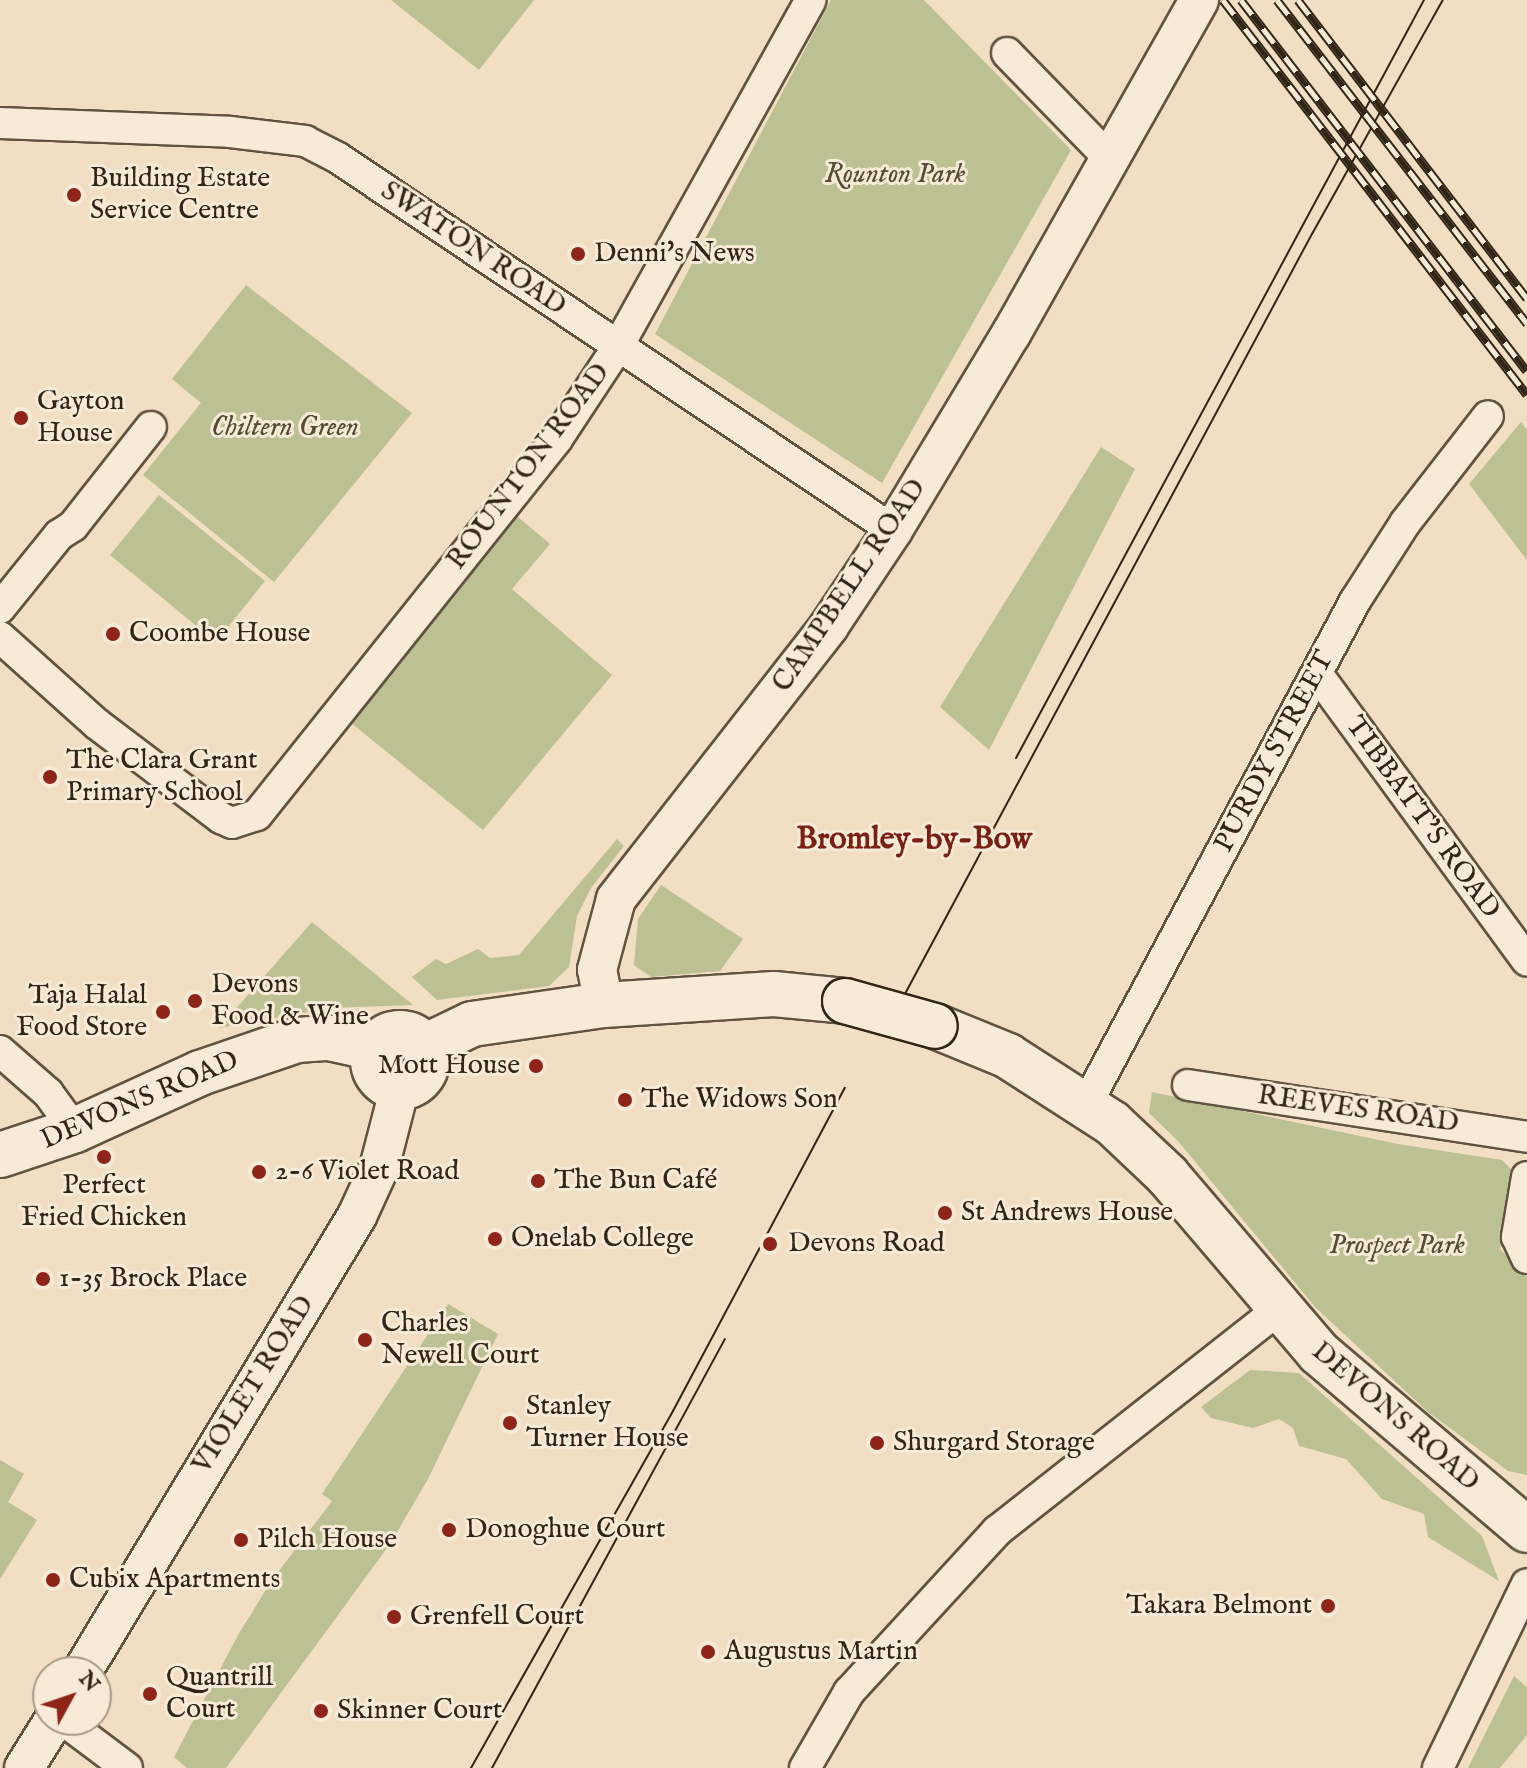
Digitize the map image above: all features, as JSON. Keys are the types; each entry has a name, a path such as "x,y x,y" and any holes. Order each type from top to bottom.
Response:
{"main road":[{"name":"DEVONS ROAD","path":"424,1047 472,1024 604,1005 774,994 845,1001 935,1026 1008,1056 1087,1103 1167,1175 1278,1310 1358,1391 1527,1530"},
{"path":"393,1033 417,1038 424,1047 427,1063 421,1077 400,1087 377,1074 375,1048 393,1033"},
{"name":"DEVONS ROAD","path":"0,1155 75,1130 200,1073 297,1040 329,1038 375,1048"}],"street":[{"name":"ROUNTON ROAD","path":"0,637 97,724 206,807 232,823 263,808 557,439 617,348 811,0"},
{"name":"CAMPBELL ROAD","path":"604,1005 597,970 616,899 829,626 893,530 1199,0"},
{"path":"1007,53 1109,158"},
{"name":"SWATON ROAD","path":"0,123 230,132 305,141 338,158 617,348 893,530"},
{"name":"PURDY STREET","path":"1087,1103 1355,601 1405,523 1488,416"},
{"path":"0,608 59,535 73,526 151,427"},
{"name":"TIBBATT'S ROAD","path":"1318,675 1527,961"},
{"path":"0,1051 48,1093 75,1130"},
{"name":"REEVES ROAD","path":"1188,1085 1527,1137"},
{"name":"VIOLET ROAD","path":"92,1656 357,1216 379,1168 400,1087"},
{"path":"1527,1177 1517,1237 1527,1258"},
{"path":"805,1768 849,1692 997,1531 1278,1310"},
{"path":"1438,1768 1527,1584"},
{"path":"24,1768 44,1736"},
{"path":"84,1736 127,1768"}],"green space":[{"path":"391,0 534,0 479,70"},
{"name":"Rounton Park","path":"831,0 924,0 1071,150 882,483 655,334"},
{"name":"Chiltern Green","path":"246,285 412,413 274,582 143,475 201,403 172,379"},
{"path":"1521,422 1527,430 1527,560 1469,484"},
{"path":"1101,447 1135,469 989,750 940,707"},
{"path":"159,495 265,581 216,642 110,555"},
{"path":"517,516 550,544 512,589 612,675 483,830 350,722"},
{"path":"617,839 624,846 591,888 577,916 569,967 549,986 437,1000 412,977 436,959 446,964 478,949 490,958 519,955"},
{"path":"661,885 743,939 720,971 651,977 634,965 638,919"},
{"path":"312,922 413,1005 331,1008 219,1028"},
{"name":"Prospect Park","path":"1152,1092 1398,1144 1502,1160 1513,1171 1500,1249 1527,1277 1527,1475 1508,1471 1428,1412 1315,1307 1178,1141 1149,1113"},
{"path":"448,1304 498,1334 428,1479 390,1544 226,1768 187,1768 174,1757 238,1635 272,1580 332,1501 322,1494"},
{"path":"1250,1370 1299,1373 1482,1536 1499,1581 1428,1537 1424,1514 1382,1499 1346,1459 1299,1446 1293,1428 1279,1419 1253,1428 1211,1418 1201,1407"},
{"path":"0,1460 24,1474 8,1502 37,1520 0,1579"},
{"path":"1514,1676 1527,1687 1527,1735 1500,1768 1468,1768"}],"tram line":[{"path":"1016,758 1424,0"},
{"path":"906,992 1312,234 1443,0"},
{"path":"471,1768 673,1411 845,1088"},
{"path":"492,1768 725,1339"}],"railway":[{"path":"1223,0 1527,395"},
{"path":"1241,0 1527,371"},
{"path":"1277,0 1527,324"},
{"path":"1298,0 1527,298"}],"place":[{"name":"Building Estate Service Centre","path":"74,195"},
{"name":"Denni's News","path":"578,254"},
{"name":"Gayton House","path":"21,418"},
{"name":"Coombe House","path":"113,634"},
{"name":"The Clara Grant Primary School","path":"50,777"},
{"name":"Devons Food & Wine","path":"195,1001"},
{"name":"Taja Halal Food Store","path":"163,1012"},
{"name":"Mott House","path":"536,1066"},
{"name":"The Widows Son","path":"625,1100"},
{"name":"Perfect Fried Chicken","path":"104,1157"},
{"name":"2-6 Violet Road","path":"259,1172"},
{"name":"The Bun Café","path":"538,1181"},
{"name":"St Andrews House","path":"945,1213"},
{"name":"Onelab College","path":"495,1239"},
{"name":"Devons Road","path":"770,1244"},
{"name":"1-35 Brock Place","path":"43,1279"},
{"name":"Charles Newell Court","path":"365,1340"},
{"name":"Stanley Turner House","path":"510,1423"},
{"name":"Shurgard Storage","path":"877,1443"},
{"name":"Donoghue Court","path":"449,1530"},
{"name":"Pilch House","path":"241,1540"},
{"name":"Cubix Apartments","path":"53,1580"},
{"name":"Takara Belmont","path":"1328,1606"},
{"name":"Grenfell Court","path":"394,1617"},
{"name":"Augustus Martin","path":"708,1652"},
{"name":"Quantrill Court","path":"150,1694"},
{"name":"Skinner Court","path":"321,1711"}],"district":[{"name":"Bromley-by-Bow","path":"914,840"}]}
